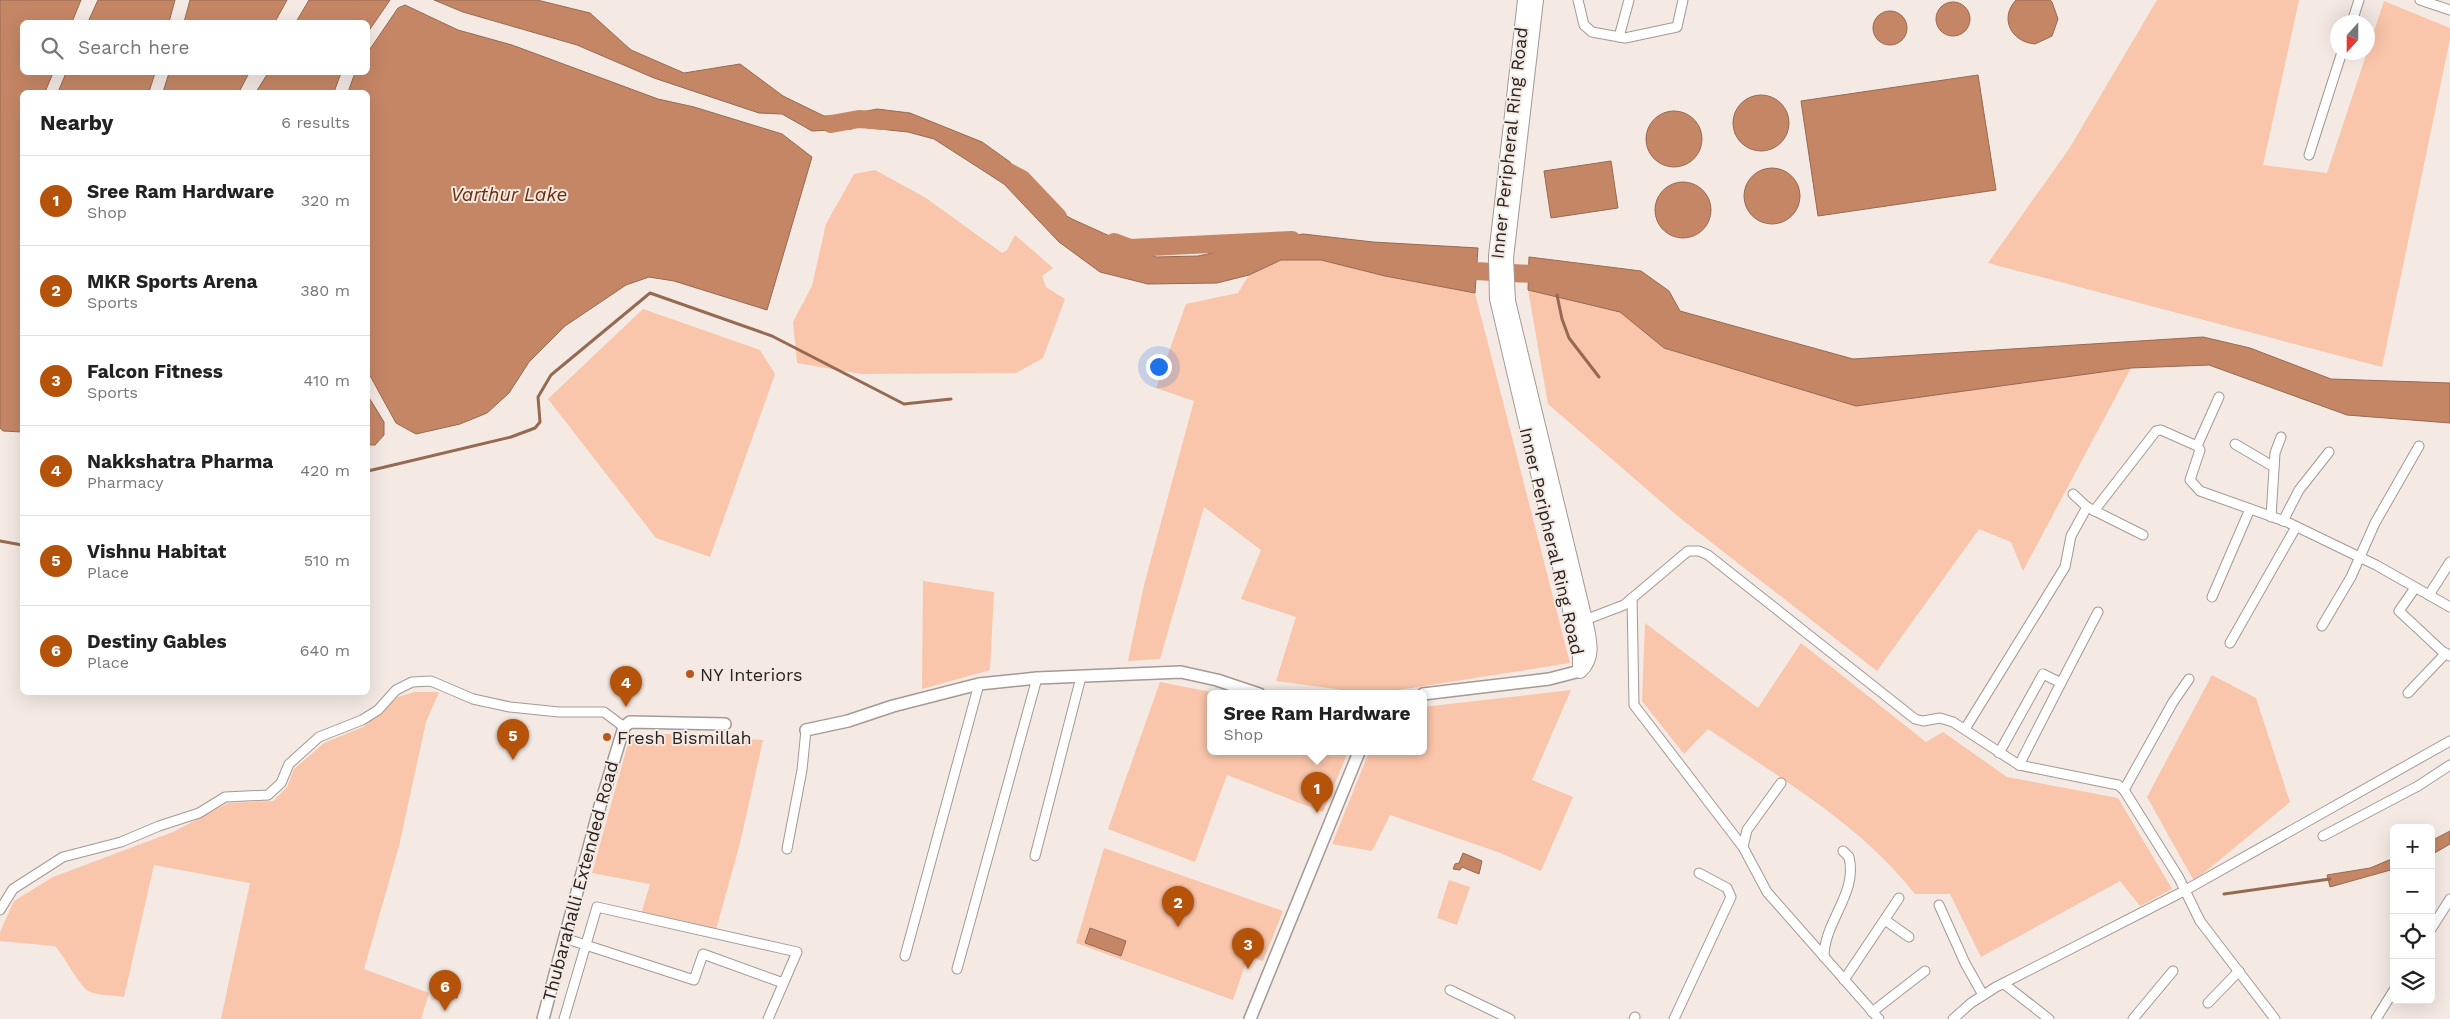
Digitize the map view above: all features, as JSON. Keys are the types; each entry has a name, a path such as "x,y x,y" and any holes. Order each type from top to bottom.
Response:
{"main road":[{"name":"Inner Peripheral Ring Road","path":"1525,0 1501,257 1502,300 1585,651"},
{"name":"Inner Peripheral Ring Road","path":"1501,257 1536,0"},
{"name":"Inner Peripheral Ring Road","path":"1502,300 1586,620 1585,651 1580,671"}],"street":[{"path":"1578,0 1584,25 1588,30 1625,38 1677,27 1683,0"},
{"path":"1619,37 1629,0"},
{"path":"2354,15 2359,0"},
{"path":"2422,0 2450,10"},
{"path":"2309,155 2339,60"},
{"path":"2219,397 2197,446 2200,454 2190,480 2194,486 2200,491 2283,521 2359,557 2450,608"},
{"path":"1965,730 2065,567 2071,536 2090,509 2156,430 2161,430 2197,446"},
{"path":"2271,517 2275,453 2281,437"},
{"path":"2235,444 2274,467"},
{"path":"2322,626 2341,594 2374,523 2419,446"},
{"path":"2283,521 2299,490 2328,452"},
{"path":"2073,494 2090,509 2143,535"},
{"path":"2212,597 2250,509"},
{"path":"2230,643 2296,527"},
{"path":"1586,620 1624,604 1688,551 1699,551 1708,555 1915,719 1923,721 1940,718 1953,722 2019,765 2118,785 2124,790 2179,878 2200,921 2275,1019"},
{"path":"2429,596 2450,562"},
{"path":"2408,693 2448,655 2399,611 2416,588"},
{"path":"1632,598 1634,705 1743,847 1767,892 1879,1019"},
{"path":"2019,765 2098,612"},
{"path":"1427,694 1540,680 1580,671"},
{"path":"786,849 802,770 806,730 848,721 892,706 979,684 1037,678 1181,672 1217,680 1247,690"},
{"path":"1999,753 2043,674 2061,683"},
{"path":"1035,856 1081,677"},
{"path":"957,969 1037,678"},
{"path":"2124,790 2173,702 2189,679"},
{"path":"0,910 13,889 63,857 121,842 159,826 199,813 225,797 268,795 281,782 289,764 319,737 362,720 378,710 396,690 412,682 431,681 473,699 510,707 559,712 604,712 624,727 630,722 725,724"},
{"path":"905,956 979,684"},
{"name":"Thubarahalli Extended Road","path":"543,1019 607,780 624,727"},
{"path":"1953,1019 1983,995 2184,891 2450,741"},
{"path":"1250,1019 1358,755"},
{"path":"2323,836 2418,786 2450,765"},
{"path":"1743,847 1747,830 1781,783"},
{"path":"1824,957 1824,942 1844,899 1851,874 1849,857 1843,851"},
{"path":"1674,1019 1731,897 1727,888 1699,873"},
{"path":"1844,980 1900,898"},
{"path":"2435,923 2450,899"},
{"path":"1939,904 1965,963 1983,995"},
{"path":"564,1019 597,907 797,952 768,1019"},
{"path":"1885,920 1909,937"},
{"path":"564,938 694,980 703,954 783,983"},
{"path":"2133,1019 2173,971"},
{"path":"2208,1003 2238,971"},
{"path":"1872,1012 1926,972"},
{"path":"2004,984 2049,1019"},
{"path":"1450,990 1510,1019"},
{"path":"2376,1019 2390,996"}],"shaded area":[{"path":"2157,0 2299,0 2263,165 2327,173 2364,60 2375,60 2375,28 2384,1 2450,28 2450,39 2382,367 1988,263 2069,149"},
{"path":"875,170 926,198 1002,253 1007,250 1015,235 1053,268 1042,276 1046,287 1065,299 1043,358 1016,373 861,374 797,363 793,322 812,286 826,224 854,174"},
{"path":"1281,260 1321,260 1385,276 1475,293 1570,663 1398,690 1343,690 1276,681 1296,617 1241,599 1261,550 1204,507 1160,659 1128,661 1144,585 1194,401 1156,388 1186,304 1238,293 1249,275"},
{"path":"1528,290 1620,312 1664,348 1856,406 2131,368 2023,571 2011,542 1979,529 1877,671 1680,518 1548,404"},
{"path":"643,309 760,350 775,374 710,557 656,538 548,399"},
{"path":"923,581 994,592 990,670 922,689"},
{"path":"1645,623 1758,708 1801,643 1926,742 1943,732 2007,777 2118,798 2172,889 2140,906 2120,881 1981,957 1950,894 1915,894 1870,846 1791,784 1708,729 1684,754 1642,701"},
{"path":"2212,675 2256,698 2290,802 2194,881 2147,797"},
{"path":"1160,682 1207,691 1207,755 1347,755 1323,812 1227,775 1195,862 1108,829"},
{"path":"1571,690 1532,780 1573,797 1541,871 1498,852 1390,815 1372,851 1332,844 1368,755 1427,755 1427,707"},
{"path":"415,692 439,692 426,722 399,846 364,969 429,993 421,1019 221,1019 250,883 154,865 124,997 101,995 88,991 80,983 55,946 0,941 0,932 14,901 53,877 173,832 228,803 273,801 287,787 294,769 324,743 363,727 398,697"},
{"path":"666,734 763,740 740,843 715,933 640,918 650,884 592,873 629,740 633,736"},
{"path":"1104,848 1283,911 1263,961 1248,956 1233,1000 1076,943"},
{"path":"1449,880 1470,887 1457,925 1437,918"}],"water":[{"path":"0,0 81,0 73,20 20,20 20,75 52,75 46,90 20,90 20,432 3,431 0,428"},
{"path":"98,0 175,0 170,20 89,20"},
{"path":"190,0 287,0 276,20 185,20"},
{"path":"309,0 390,0 370,29 370,20 297,20"},
{"path":"434,0 537,0 590,13 631,50 684,73 740,64 783,96 824,116 857,115 852,129 812,131 782,114 759,113 654,78 577,45 463,12"},
{"path":"2016,0 2050,0 2052,2 2058,19 2052,36 2035,44 2020,39 2014,34 2010,28 2008,14"},
{"path":"1953,2 1960,3 1965,7 1969,12 1969,26 1965,31 1960,35 1953,36 1946,35 1941,31 1937,26 1936,19 1937,12 1941,7 1946,3"},
{"name":"Varthur Lake","path":"405,5 458,30 512,45 658,99 694,107 782,134 812,157 767,310 674,281 649,277 626,285 565,326 529,362 509,393 487,413 460,424 416,434 396,423 370,376 370,90 349,90 354,75 370,75 370,49 398,8"},
{"path":"1890,11 1897,12 1902,16 1906,21 1906,35 1902,40 1897,44 1890,45 1883,44 1878,40 1874,35 1873,28 1874,21 1878,16 1883,12"},
{"path":"65,75 154,75 150,90 59,90"},
{"path":"168,75 248,75 240,90 164,90"},
{"path":"267,75 340,75 335,90 257,90"},
{"path":"1978,75 1996,190 1818,216 1801,101"},
{"path":"1756,95 1766,95 1781,103 1787,112 1789,123 1787,134 1781,143 1766,151 1756,151 1745,146 1738,139 1733,128 1733,118 1738,107 1745,100"},
{"path":"877,109 910,113 982,142 1010,162 1035,198 1072,219 1156,257 1198,256 1303,234 1373,242 1478,248 1475,293 1385,276 1321,260 1281,260 1249,275 1217,283 1148,284 1100,272 1059,242 1004,184 934,139 908,132 860,127 862,112"},
{"path":"1674,111 1685,113 1694,119 1700,128 1702,139 1700,150 1694,159 1685,165 1674,167 1663,165 1654,159 1648,150 1646,139 1648,128 1654,119 1663,113"},
{"path":"1611,161 1618,208 1551,218 1544,171"},
{"path":"1772,168 1783,170 1792,176 1798,185 1800,196 1798,207 1792,216 1783,222 1772,224 1761,222 1752,216 1746,207 1744,196 1746,185 1752,176 1761,170"},
{"path":"1683,182 1694,184 1703,190 1709,199 1711,210 1709,221 1703,230 1694,236 1683,238 1672,236 1663,230 1657,221 1655,210 1657,199 1663,190 1672,184"},
{"path":"1529,257 1641,271 1669,291 1680,311 1853,359 2203,337 2250,348 2331,379 2450,383 2450,423 2347,415 2209,365 2131,368 1856,406 1664,348 1620,312 1528,290"},
{"path":"370,399 384,422 384,435 375,445 370,445"},
{"path":"2450,831 2450,844 2435,853 2435,839"},
{"path":"1463,853 1482,861 1479,874 1462,867 1460,870 1453,869 1455,864 1459,863"},
{"path":"2390,860 2390,870 2330,887 2327,875 2370,868"},
{"path":"1090,928 1126,941 1121,956 1085,943"},
{"path":"435,986 458,992 457,998 434,992"}],"waterway":[{"path":"831,124 859,119 885,121"},
{"path":"1001,168 1022,179 1058,217"},
{"path":"1114,242 1130,248 1292,240"},
{"path":"1453,266 1475,271 1551,275"},
{"path":"370,471 511,437 535,428 540,422 538,397 551,375 650,293 772,336 904,404 951,399"},
{"path":"1557,295 1562,319 1569,338 1599,377"},
{"path":"0,541 20,545"},
{"path":"2224,894 2330,879"}],"place":[{"name":"NY Interiors","path":"690,674"},
{"name":"Nakkshatra Pharma","path":"626,707"},
{"name":"Fresh Bismillah","path":"607,737"},
{"name":"Vishnu Habitat","path":"513,760"},
{"name":"Sree Ram Hardware","path":"1317,813"},
{"name":"MKR Sports Arena","path":"1178,927"},
{"name":"Falcon Fitness","path":"1248,969"},
{"name":"Destiny Gables","path":"445,1011"}]}
